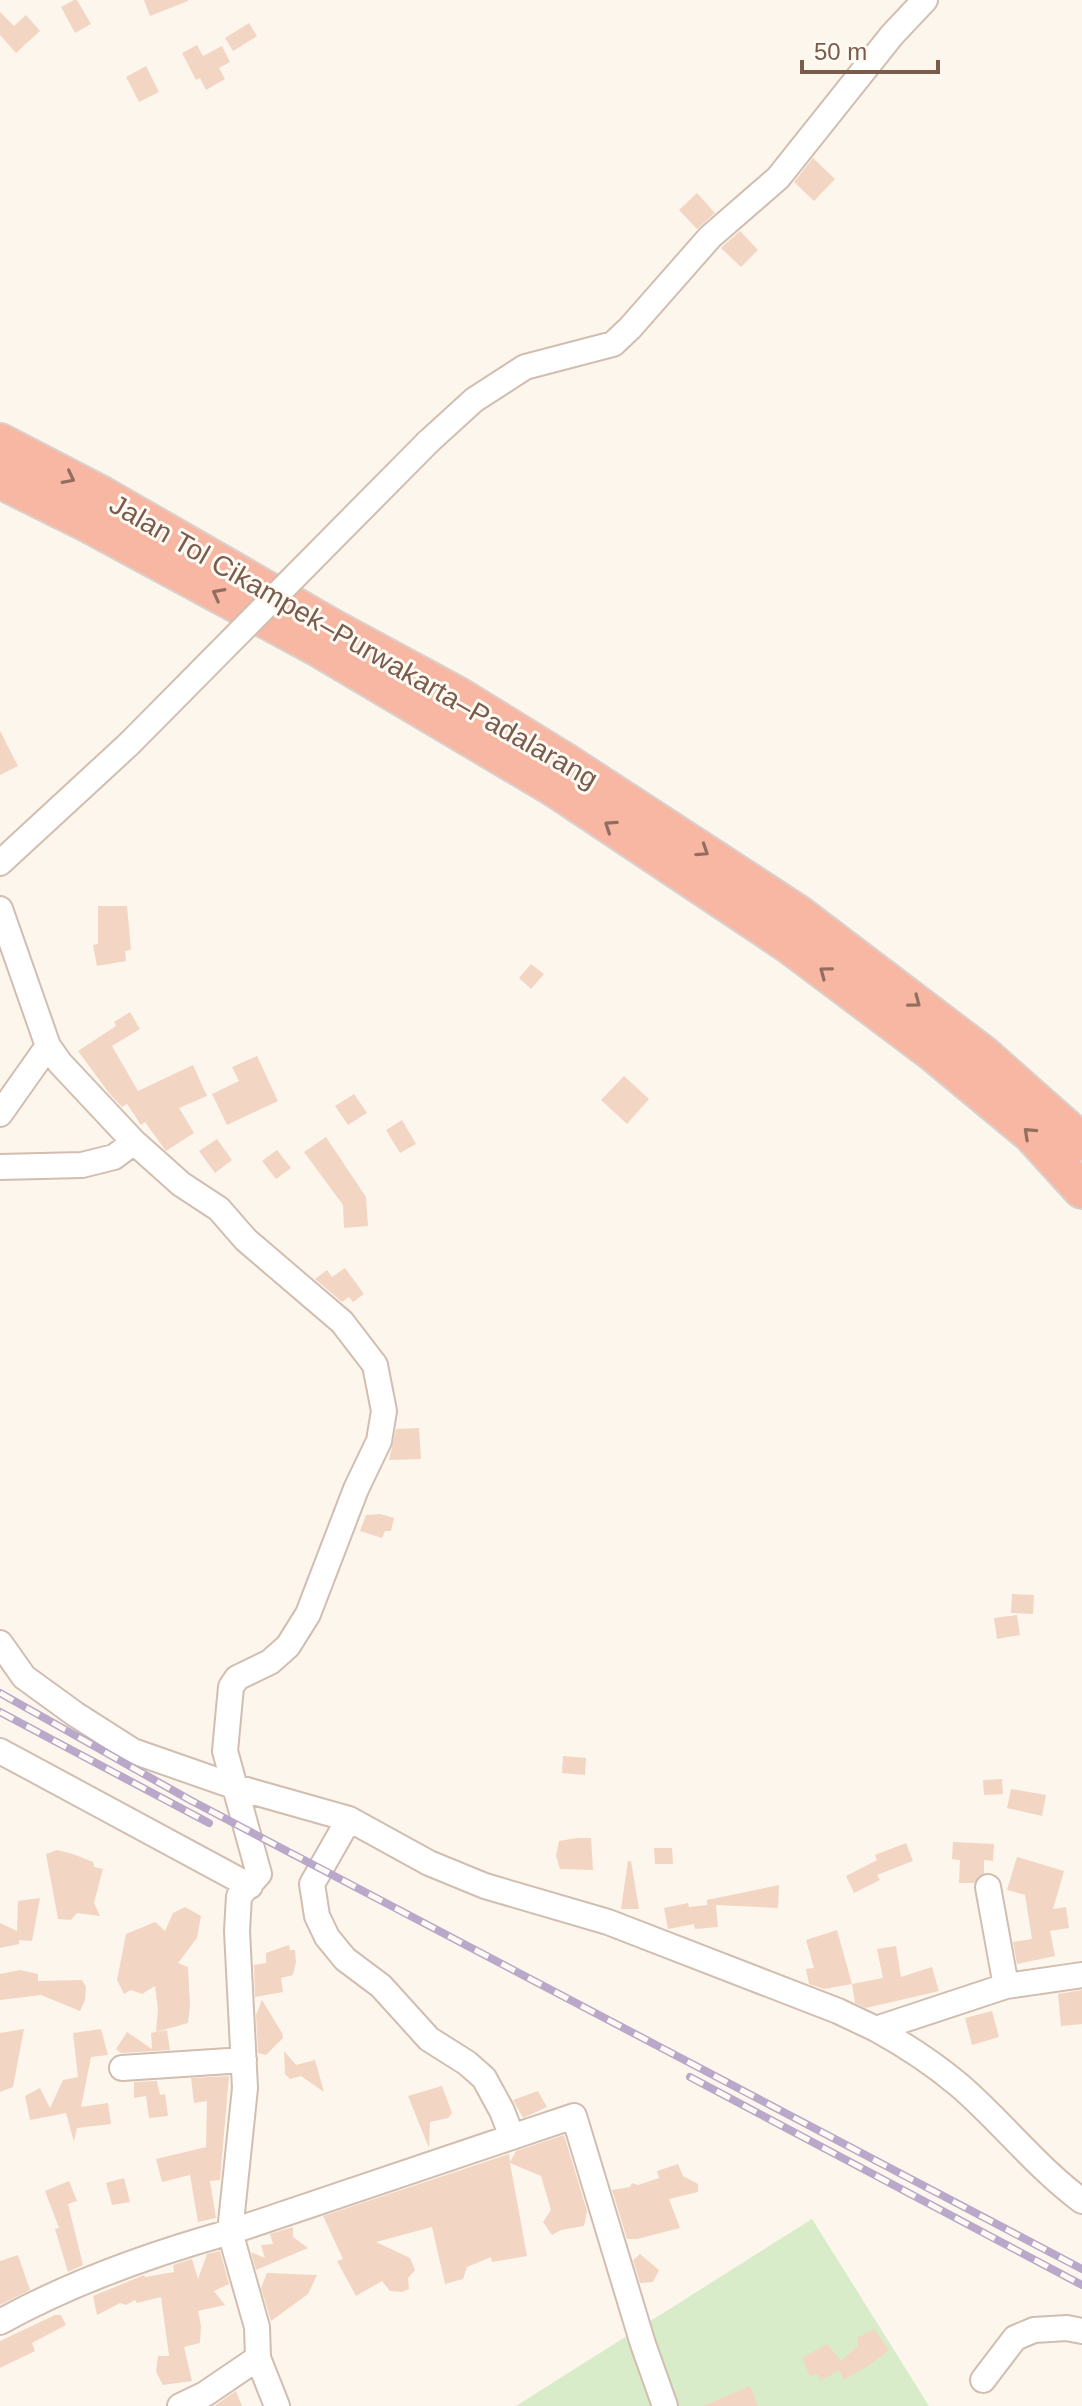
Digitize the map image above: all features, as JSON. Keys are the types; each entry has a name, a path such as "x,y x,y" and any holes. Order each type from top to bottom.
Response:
{"highway":[{"name":"Jalan Tol Cikampek–Purwakarta–Padalarang","path":"0,442 102,495 333,628 457,695 564,761 797,913 984,1055 1082,1142"},
{"name":"Jalan Tol Cikampek–Purwakarta–Padalarang","path":"0,480 83,521 320,649 556,789 788,944 932,1052 1031,1134 1082,1190"}],"street":[{"path":"0,863 129,744 428,442 474,400 525,367 613,344 710,237 778,178 892,35 925,0"},
{"path":"0,909 48,1046 134,1142 181,1184 219,1209 246,1240 342,1322 375,1365 384,1411 379,1441 356,1489 308,1614 288,1646 270,1662 237,1678 231,1687 225,1751 259,1874 239,1896 237,1931 245,2088 230,2232 257,2327 258,2358 277,2406"},
{"path":"0,1114 48,1046"},
{"path":"0,1167 82,1165 114,1157 134,1142"},
{"path":"0,1643 24,1677 133,1751 236,1787 349,1819 429,1863 485,1886 608,1922 838,2011 876,2029 900,2042 959,2085 1036,2164 1082,2201"},
{"path":"0,1751 250,1886"},
{"path":"349,1819 312,1884 317,1916 327,1937 345,1959 381,1986 429,2039 467,2063 484,2078 512,2137"},
{"path":"988,1887 1006,1986"},
{"path":"876,2029 1006,1986 1082,1975"},
{"path":"122,2068 244,2060"},
{"path":"0,2322 62,2291 178,2247 574,2116 643,2344 665,2406"},
{"path":"983,2380 1015,2338 1034,2330 1067,2328 1082,2331"},
{"path":"180,2406 205,2394 258,2358"}],"green space":[{"path":"812,2219 929,2406 516,2406"}],"building":[{"path":"77,0 91,24 75,33 61,7"},
{"path":"144,0 188,0 188,1 150,16"},
{"path":"0,12 14,26 26,15 40,31 16,53 0,35"},
{"path":"249,23 257,36 233,51 225,38"},
{"path":"197,45 203,56 222,46 230,62 219,68 225,79 206,90 200,78 196,80 182,53"},
{"path":"146,66 159,92 139,102 126,77"},
{"path":"813,158 835,179 814,201 794,182"},
{"path":"697,193 715,213 697,229 679,210"},
{"path":"740,231 758,250 741,267 721,248"},
{"path":"0,731 18,766 0,775"},
{"path":"98,906 127,906 131,950 125,951 126,961 97,966 93,945 98,944"},
{"path":"531,964 544,974 531,989 519,978"},
{"path":"130,1012 140,1029 112,1046 138,1091 193,1065 207,1096 179,1108 194,1133 166,1151 145,1122 141,1125 127,1104 122,1107 109,1093 78,1051 116,1026 114,1022"},
{"path":"257,1056 278,1101 227,1125 212,1094 239,1081 232,1067"},
{"path":"624,1076 649,1099 627,1124 601,1100"},
{"path":"354,1094 367,1113 348,1125 335,1106"},
{"path":"402,1120 416,1144 400,1153 386,1130"},
{"path":"326,1137 366,1197 368,1226 344,1228 343,1205 304,1152"},
{"path":"217,1139 232,1160 215,1173 199,1151"},
{"path":"277,1150 291,1168 276,1179 262,1161"},
{"path":"345,1268 364,1294 353,1302 349,1297 342,1302 315,1279 327,1270 332,1277"},
{"path":"419,1428 421,1459 389,1460 396,1429"},
{"path":"380,1514 394,1518 391,1531 385,1531 382,1538 360,1531 366,1515"},
{"path":"1012,1594 1034,1595 1033,1614 1011,1613"},
{"path":"1017,1615 1020,1635 997,1639 994,1618"},
{"path":"563,1756 586,1758 585,1775 562,1773"},
{"path":"1002,1779 1003,1794 984,1795 983,1780"},
{"path":"1011,1789 1046,1795 1042,1816 1007,1808"},
{"path":"591,1838 593,1870 560,1869 556,1856 559,1841"},
{"path":"953,1842 994,1844 993,1861 984,1860 984,1873 974,1883 959,1883 960,1860 952,1859"},
{"path":"906,1843 913,1861 877,1875 880,1880 854,1893 846,1876 877,1860 875,1855"},
{"path":"654,1848 672,1848 673,1864 655,1864"},
{"path":"57,1850 93,1862 94,1867 103,1869 94,1903 100,1916 77,1913 71,1920 58,1919 46,1854"},
{"path":"1017,1857 1064,1871 1053,1909 1066,1907 1069,1928 1050,1931 1055,1956 1017,1964 1013,1942 1032,1939 1025,1895 1007,1890"},
{"path":"628,1861 631,1861 639,1909 621,1909"},
{"path":"779,1885 778,1908 716,1905 718,1927 695,1929 694,1924 668,1929 664,1908 688,1903 689,1907 707,1905 707,1900"},
{"path":"40,1898 32,1941 19,1940 19,1944 0,1948 0,1923 17,1931 18,1901"},
{"path":"185,1907 201,1916 197,1938 178,1963 188,1967 188,2023 156,2032 158,2010 155,1986 142,1994 131,1990 124,1994 117,1980 126,1934 155,1922 165,1931 173,1913"},
{"path":"837,1930 852,1984 824,1989 809,1984 806,1969 814,1968 806,1940"},
{"path":"289,1945 290,1950 295,1950 296,1962 293,1975 281,1978 283,1992 255,1997 254,1965 266,1963 266,1953"},
{"path":"896,1946 901,1977 932,1967 939,1991 866,2008 855,2003 852,1984 883,1978 877,1949"},
{"path":"20,1970 38,1974 38,1981 82,1980 86,1987 80,2011 41,1995 0,2000 0,1974"},
{"path":"1082,1990 1082,2024 1061,2026 1058,1994"},
{"path":"262,2000 283,2038 266,2055 258,2053 256,2015"},
{"path":"992,2011 999,2037 972,2045 965,2018"},
{"path":"24,2029 13,2087 0,2092 0,2033"},
{"path":"101,2029 108,2055 91,2057 81,2107 108,2103 111,2124 77,2128 74,2142 66,2113 30,2120 25,2096 40,2088 50,2108 63,2080 78,2077 73,2033"},
{"path":"167,2030 170,2050 121,2053 116,2049 127,2032 152,2049 151,2033"},
{"path":"284,2051 296,2065 315,2060 324,2092 301,2076 290,2079 285,2074"},
{"path":"229,2076 220,2180 210,2181 216,2218 198,2222 190,2175 162,2182 156,2159 206,2147 207,2101 194,2103 191,2078"},
{"path":"157,2081 160,2095 165,2094 168,2116 149,2118 146,2096 134,2098 134,2082"},
{"path":"442,2086 452,2113 448,2118 430,2122 429,2148 408,2096"},
{"path":"538,2091 547,2107 523,2118 513,2100"},
{"path":"564,2135 587,2211 584,2226 552,2235 543,2222 551,2210 541,2176 510,2163 527,2256 492,2262 491,2257 467,2267 463,2279 445,2284 432,2227 376,2242 410,2258 415,2270 408,2278 409,2289 390,2291 382,2281 356,2296 337,2261 343,2259 323,2216 509,2154 510,2162 516,2151"},
{"path":"678,2164 683,2176 698,2184 698,2192 669,2199 680,2228 627,2239 612,2190 659,2178 657,2171"},
{"path":"124,2178 130,2202 112,2205 106,2183"},
{"path":"69,2181 77,2201 68,2204 83,2265 68,2272 55,2229 59,2228 45,2191"},
{"path":"293,2227 293,2237 308,2248 256,2270 251,2252 265,2258 261,2245 273,2244 270,2234"},
{"path":"220,2251 229,2284 214,2291 225,2305 198,2311 200,2343 184,2347 192,2381 163,2385 156,2372 158,2356 169,2356 161,2297 137,2303 135,2300 126,2305 120,2303 97,2315 93,2296 144,2275 174,2272 173,2265 192,2259 198,2279 207,2254"},
{"path":"640,2254 659,2270 653,2282 640,2283 633,2260"},
{"path":"18,2255 30,2290 0,2305 0,2261"},
{"path":"267,2273 317,2275 308,2294 271,2321 261,2288"},
{"path":"61,2315 66,2325 32,2343 35,2351 0,2368 0,2341"},
{"path":"874,2329 889,2350 871,2364 844,2380 839,2370 821,2381 817,2374 810,2376 802,2358 827,2344 841,2361 858,2346 857,2338"},
{"path":"750,2386 758,2406 703,2406"},
{"path":"236,2391 242,2406 214,2406"}],"railway":[{"path":"0,1693 190,1800 1082,2269"},
{"path":"0,1712 209,1823"},
{"path":"690,2077 1082,2285"}]}
